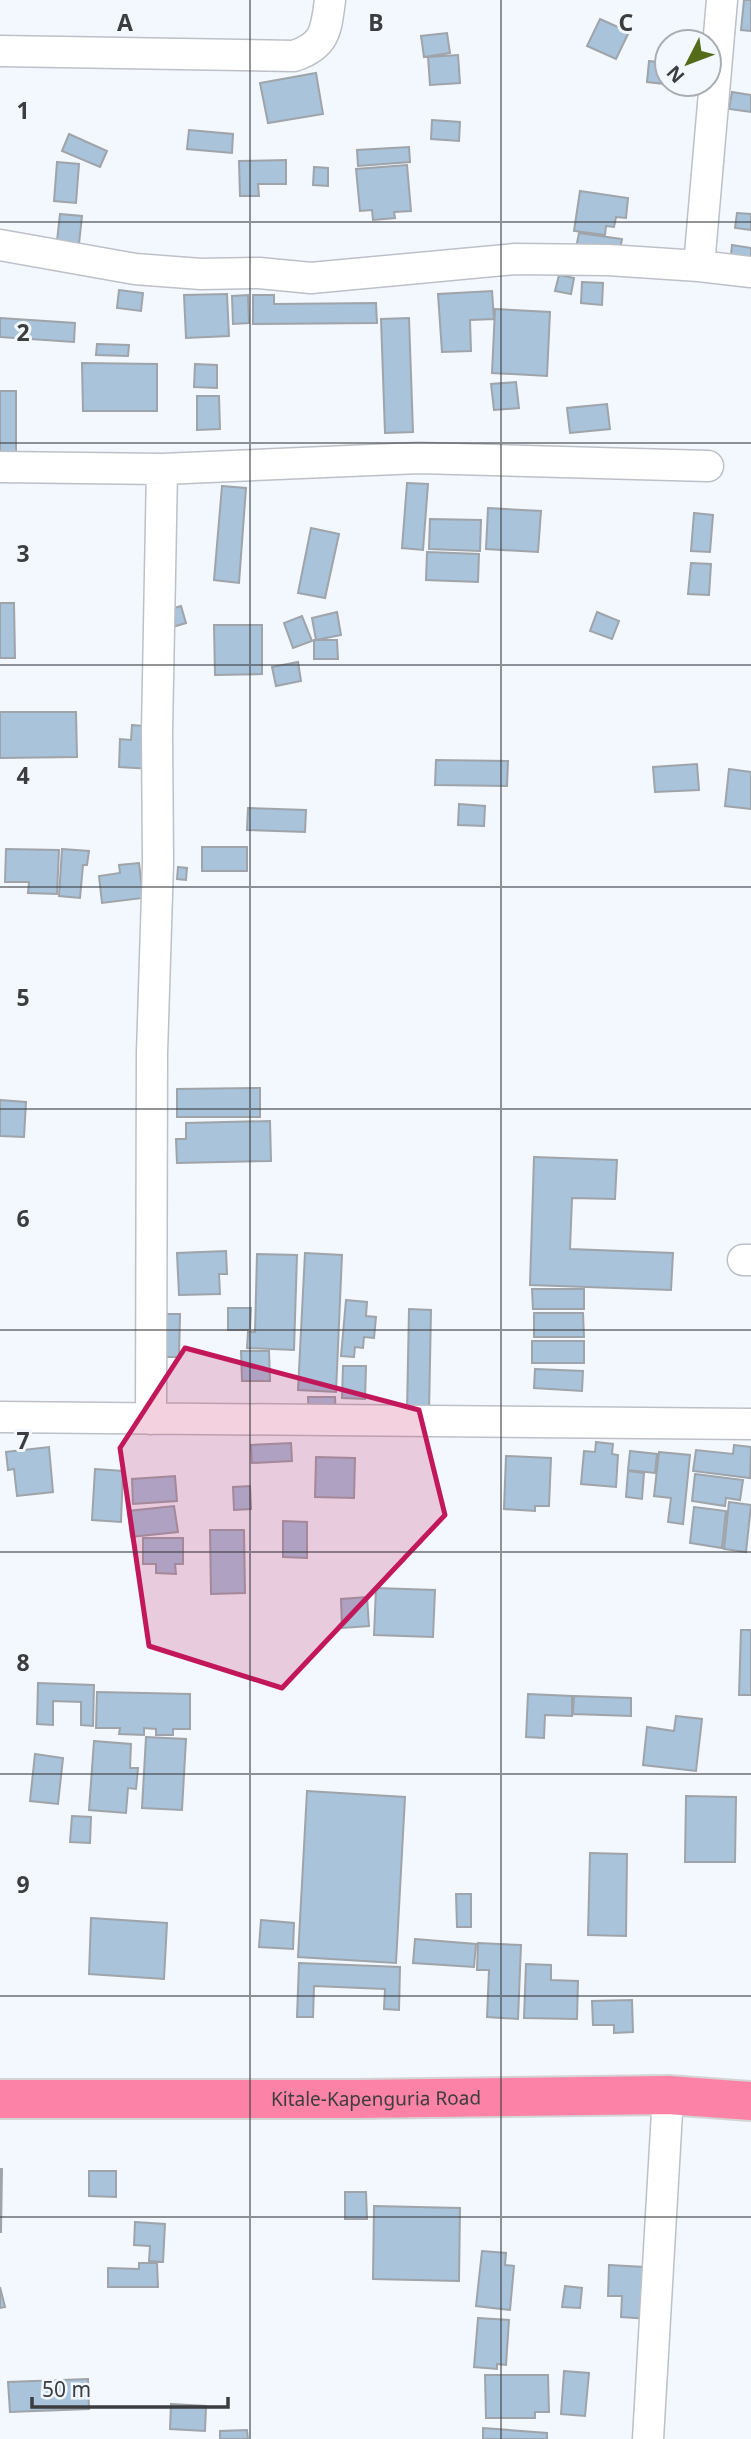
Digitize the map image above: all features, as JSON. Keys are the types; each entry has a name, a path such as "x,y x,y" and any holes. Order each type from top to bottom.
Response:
{"highway":[{"name":"Kitale-Kapenguria Road","path":"0,2099 357,2099 668,2095 751,2101"}],"street":[{"path":"0,51 294,55 310,50 322,38 330,0"},
{"path":"699,265 722,0"},
{"path":"0,245 135,269 201,274 258,273 311,278 515,259 699,265 751,272"},
{"path":"0,467 162,469 419,458 708,466"},
{"path":"151,1419 152,1066 158,863 157,732 162,469"},
{"path":"0,1417 751,1424"},
{"path":"648,2439 668,2095"}],"highlighted area":[{"path":"185,1348 419,1410 445,1515 282,1688 149,1646 120,1448"}],"building":[{"path":"744,0 751,0 751,31 741,30"},
{"path":"600,19 629,32 616,59 587,46"},
{"path":"447,33 450,53 424,57 421,36"},
{"path":"458,55 460,83 430,85 428,57"},
{"path":"649,61 653,61 653,83 647,82"},
{"path":"316,73 323,114 268,123 260,83"},
{"path":"732,92 751,95 751,112 729,109"},
{"path":"432,120 460,122 459,141 431,139"},
{"path":"189,130 233,134 232,153 187,149"},
{"path":"69,134 107,151 100,167 62,151"},
{"path":"409,147 410,162 358,166 357,150"},
{"path":"286,160 286,184 258,184 259,196 240,196 239,161"},
{"path":"57,162 79,164 76,203 54,201"},
{"path":"407,165 411,211 394,212 395,218 373,220 372,210 360,211 356,169"},
{"path":"314,167 328,168 328,186 313,185"},
{"path":"580,191 628,198 626,218 616,217 614,227 606,226 605,235 574,231"},
{"path":"737,213 751,214 751,230 735,228"},
{"path":"60,214 82,216 78,253 56,250"},
{"path":"579,233 622,239 619,255 576,248"},
{"path":"732,245 751,248 751,268 730,265"},
{"path":"559,275 574,278 571,294 555,291"},
{"path":"582,282 603,283 602,305 581,303"},
{"path":"119,290 143,293 141,311 117,308"},
{"path":"492,291 494,319 470,320 471,351 442,352 438,294"},
{"path":"227,294 229,336 186,338 184,295"},
{"path":"248,295 249,323 233,324 232,296"},
{"path":"253,295 274,295 274,304 376,303 377,323 253,324"},
{"path":"495,309 550,312 547,376 492,373"},
{"path":"0,318 75,323 74,342 0,337"},
{"path":"409,318 413,432 385,433 381,319"},
{"path":"97,344 129,345 128,356 96,355"},
{"path":"82,363 157,364 157,411 83,411"},
{"path":"195,364 217,365 217,388 194,387"},
{"path":"516,382 519,408 494,410 491,384"},
{"path":"0,391 16,391 16,463 0,463"},
{"path":"197,396 219,396 220,429 197,430"},
{"path":"607,404 610,429 570,433 567,408"},
{"path":"407,483 428,484 423,550 402,548"},
{"path":"222,486 246,488 239,583 214,580"},
{"path":"488,508 541,511 538,552 486,549"},
{"path":"694,513 713,515 710,552 691,551"},
{"path":"430,519 481,520 480,551 429,549"},
{"path":"311,528 339,534 325,598 298,593"},
{"path":"427,552 479,554 478,582 426,580"},
{"path":"691,563 711,564 709,595 688,594"},
{"path":"0,603 14,603 15,658 0,658"},
{"path":"181,606 186,623 166,629 161,612"},
{"path":"337,612 341,635 316,640 312,618"},
{"path":"597,612 619,621 612,639 590,631"},
{"path":"302,616 312,641 293,648 284,623"},
{"path":"214,625 262,625 262,674 215,675"},
{"path":"314,640 337,640 338,659 314,659"},
{"path":"298,662 301,681 276,686 272,667"},
{"path":"0,712 76,712 77,757 0,758"},
{"path":"132,725 154,727 152,769 119,767 120,739 131,740"},
{"path":"436,760 508,761 507,786 435,785"},
{"path":"697,764 699,790 655,792 653,767"},
{"path":"729,769 751,772 751,809 725,806"},
{"path":"459,804 485,806 484,826 458,825"},
{"path":"248,808 306,810 305,832 247,830"},
{"path":"202,847 247,847 247,871 202,871"},
{"path":"6,849 59,850 57,894 28,893 29,882 5,882"},
{"path":"62,849 89,851 87,865 83,865 80,898 59,896"},
{"path":"139,863 143,898 102,903 99,876 120,873 119,865"},
{"path":"178,867 187,868 186,880 177,879"},
{"path":"260,1088 260,1117 177,1117 177,1089"},
{"path":"0,1100 26,1102 24,1137 0,1136"},
{"path":"270,1121 271,1161 177,1163 176,1139 186,1139 186,1123"},
{"path":"534,1157 617,1160 615,1199 572,1198 570,1249 673,1253 671,1290 530,1285"},
{"path":"226,1251 227,1274 219,1274 220,1294 179,1295 177,1253"},
{"path":"305,1253 342,1255 336,1392 298,1390"},
{"path":"257,1254 297,1255 294,1350 247,1348 248,1332 255,1332"},
{"path":"532,1289 584,1289 584,1309 533,1309"},
{"path":"346,1300 367,1302 366,1316 376,1317 374,1338 364,1337 363,1348 355,1347 354,1357 341,1356"},
{"path":"228,1308 251,1308 250,1330 228,1330"},
{"path":"409,1309 431,1310 429,1413 407,1412"},
{"path":"534,1313 583,1313 584,1337 534,1337"},
{"path":"165,1314 180,1314 179,1357 163,1357"},
{"path":"532,1341 584,1341 584,1363 532,1363"},
{"path":"241,1351 269,1351 270,1381 242,1381"},
{"path":"343,1366 366,1366 365,1399 342,1398"},
{"path":"535,1369 583,1371 582,1391 534,1388"},
{"path":"308,1397 335,1397 336,1417 309,1417"},
{"path":"596,1442 613,1444 612,1454 618,1455 616,1487 581,1484 584,1451 595,1452"},
{"path":"291,1443 292,1461 252,1463 251,1445"},
{"path":"734,1445 751,1447 750,1478 693,1471 696,1450 733,1454"},
{"path":"49,1447 53,1492 17,1496 14,1469 8,1470 6,1452"},
{"path":"630,1451 657,1454 655,1473 628,1470"},
{"path":"659,1452 690,1455 683,1524 668,1522 671,1498 654,1496"},
{"path":"506,1456 551,1458 549,1506 535,1506 535,1511 504,1509"},
{"path":"316,1457 355,1458 354,1498 315,1497"},
{"path":"95,1469 123,1471 121,1522 92,1520"},
{"path":"628,1471 644,1473 642,1499 626,1497"},
{"path":"695,1474 743,1480 740,1500 726,1498 725,1506 692,1501"},
{"path":"175,1476 177,1501 133,1504 132,1479"},
{"path":"250,1486 251,1509 234,1510 233,1487"},
{"path":"729,1502 751,1505 746,1552 724,1549"},
{"path":"174,1506 178,1532 131,1537 128,1511"},
{"path":"694,1507 726,1511 722,1548 690,1543"},
{"path":"283,1521 307,1522 307,1558 283,1557"},
{"path":"210,1530 244,1530 245,1593 211,1594"},
{"path":"143,1538 183,1538 183,1564 175,1564 176,1574 156,1573 156,1564 143,1564"},
{"path":"376,1588 435,1590 433,1637 374,1635"},
{"path":"367,1597 369,1626 342,1628 341,1599"},
{"path":"741,1630 751,1630 751,1695 739,1695"},
{"path":"38,1683 94,1685 93,1726 81,1725 81,1702 53,1701 53,1725 37,1724"},
{"path":"97,1692 190,1694 190,1729 173,1729 173,1735 156,1735 156,1729 144,1728 144,1735 119,1734 120,1728 96,1728"},
{"path":"528,1694 572,1696 572,1716 545,1715 544,1738 526,1737"},
{"path":"574,1696 631,1698 631,1716 573,1714"},
{"path":"676,1716 702,1719 696,1771 643,1765 647,1727 674,1731"},
{"path":"146,1737 186,1739 182,1810 142,1808"},
{"path":"94,1741 131,1744 130,1768 138,1768 136,1789 128,1788 126,1813 89,1810"},
{"path":"35,1754 63,1758 58,1804 30,1801"},
{"path":"307,1791 405,1797 396,1963 298,1957"},
{"path":"686,1796 736,1797 735,1862 685,1862"},
{"path":"72,1816 91,1817 90,1843 70,1842"},
{"path":"590,1853 627,1854 626,1936 588,1935"},
{"path":"456,1894 471,1894 471,1927 457,1927"},
{"path":"91,1918 167,1923 164,1979 89,1974"},
{"path":"261,1920 294,1923 293,1949 259,1947"},
{"path":"415,1939 476,1944 474,1967 413,1963"},
{"path":"478,1943 521,1945 518,2019 487,2017 489,1970 477,1970"},
{"path":"299,1963 400,1967 399,2010 384,2009 385,1989 314,1986 313,2017 297,2017"},
{"path":"526,1964 551,1965 551,1980 578,1981 577,2019 524,2018"},
{"path":"632,2000 633,2032 614,2033 614,2025 593,2025 592,2001"},
{"path":"2,2169 1,2232 0,2232"},
{"path":"89,2171 116,2171 116,2197 89,2196"},
{"path":"345,2192 366,2192 367,2219 345,2219"},
{"path":"374,2206 460,2208 459,2281 373,2279"},
{"path":"135,2222 165,2224 163,2262 149,2261 150,2246 134,2245"},
{"path":"482,2251 506,2253 505,2265 514,2266 510,2310 476,2306"},
{"path":"139,2263 157,2263 158,2287 108,2287 108,2268 139,2269"},
{"path":"609,2265 645,2267 649,2319 621,2317 622,2296 608,2296"},
{"path":"565,2286 582,2288 580,2308 562,2307"},
{"path":"0,2287 5,2307 0,2308"},
{"path":"478,2318 509,2320 506,2365 497,2364 497,2369 474,2367"},
{"path":"564,2371 589,2373 585,2416 561,2414"},
{"path":"485,2375 548,2375 549,2412 535,2412 535,2418 486,2418"},
{"path":"88,2379 89,2409 10,2412 8,2382"},
{"path":"171,2404 206,2406 205,2431 170,2429"},
{"path":"483,2428 547,2433 547,2439 483,2439"},
{"path":"247,2430 248,2439 220,2439 220,2431"}]}
